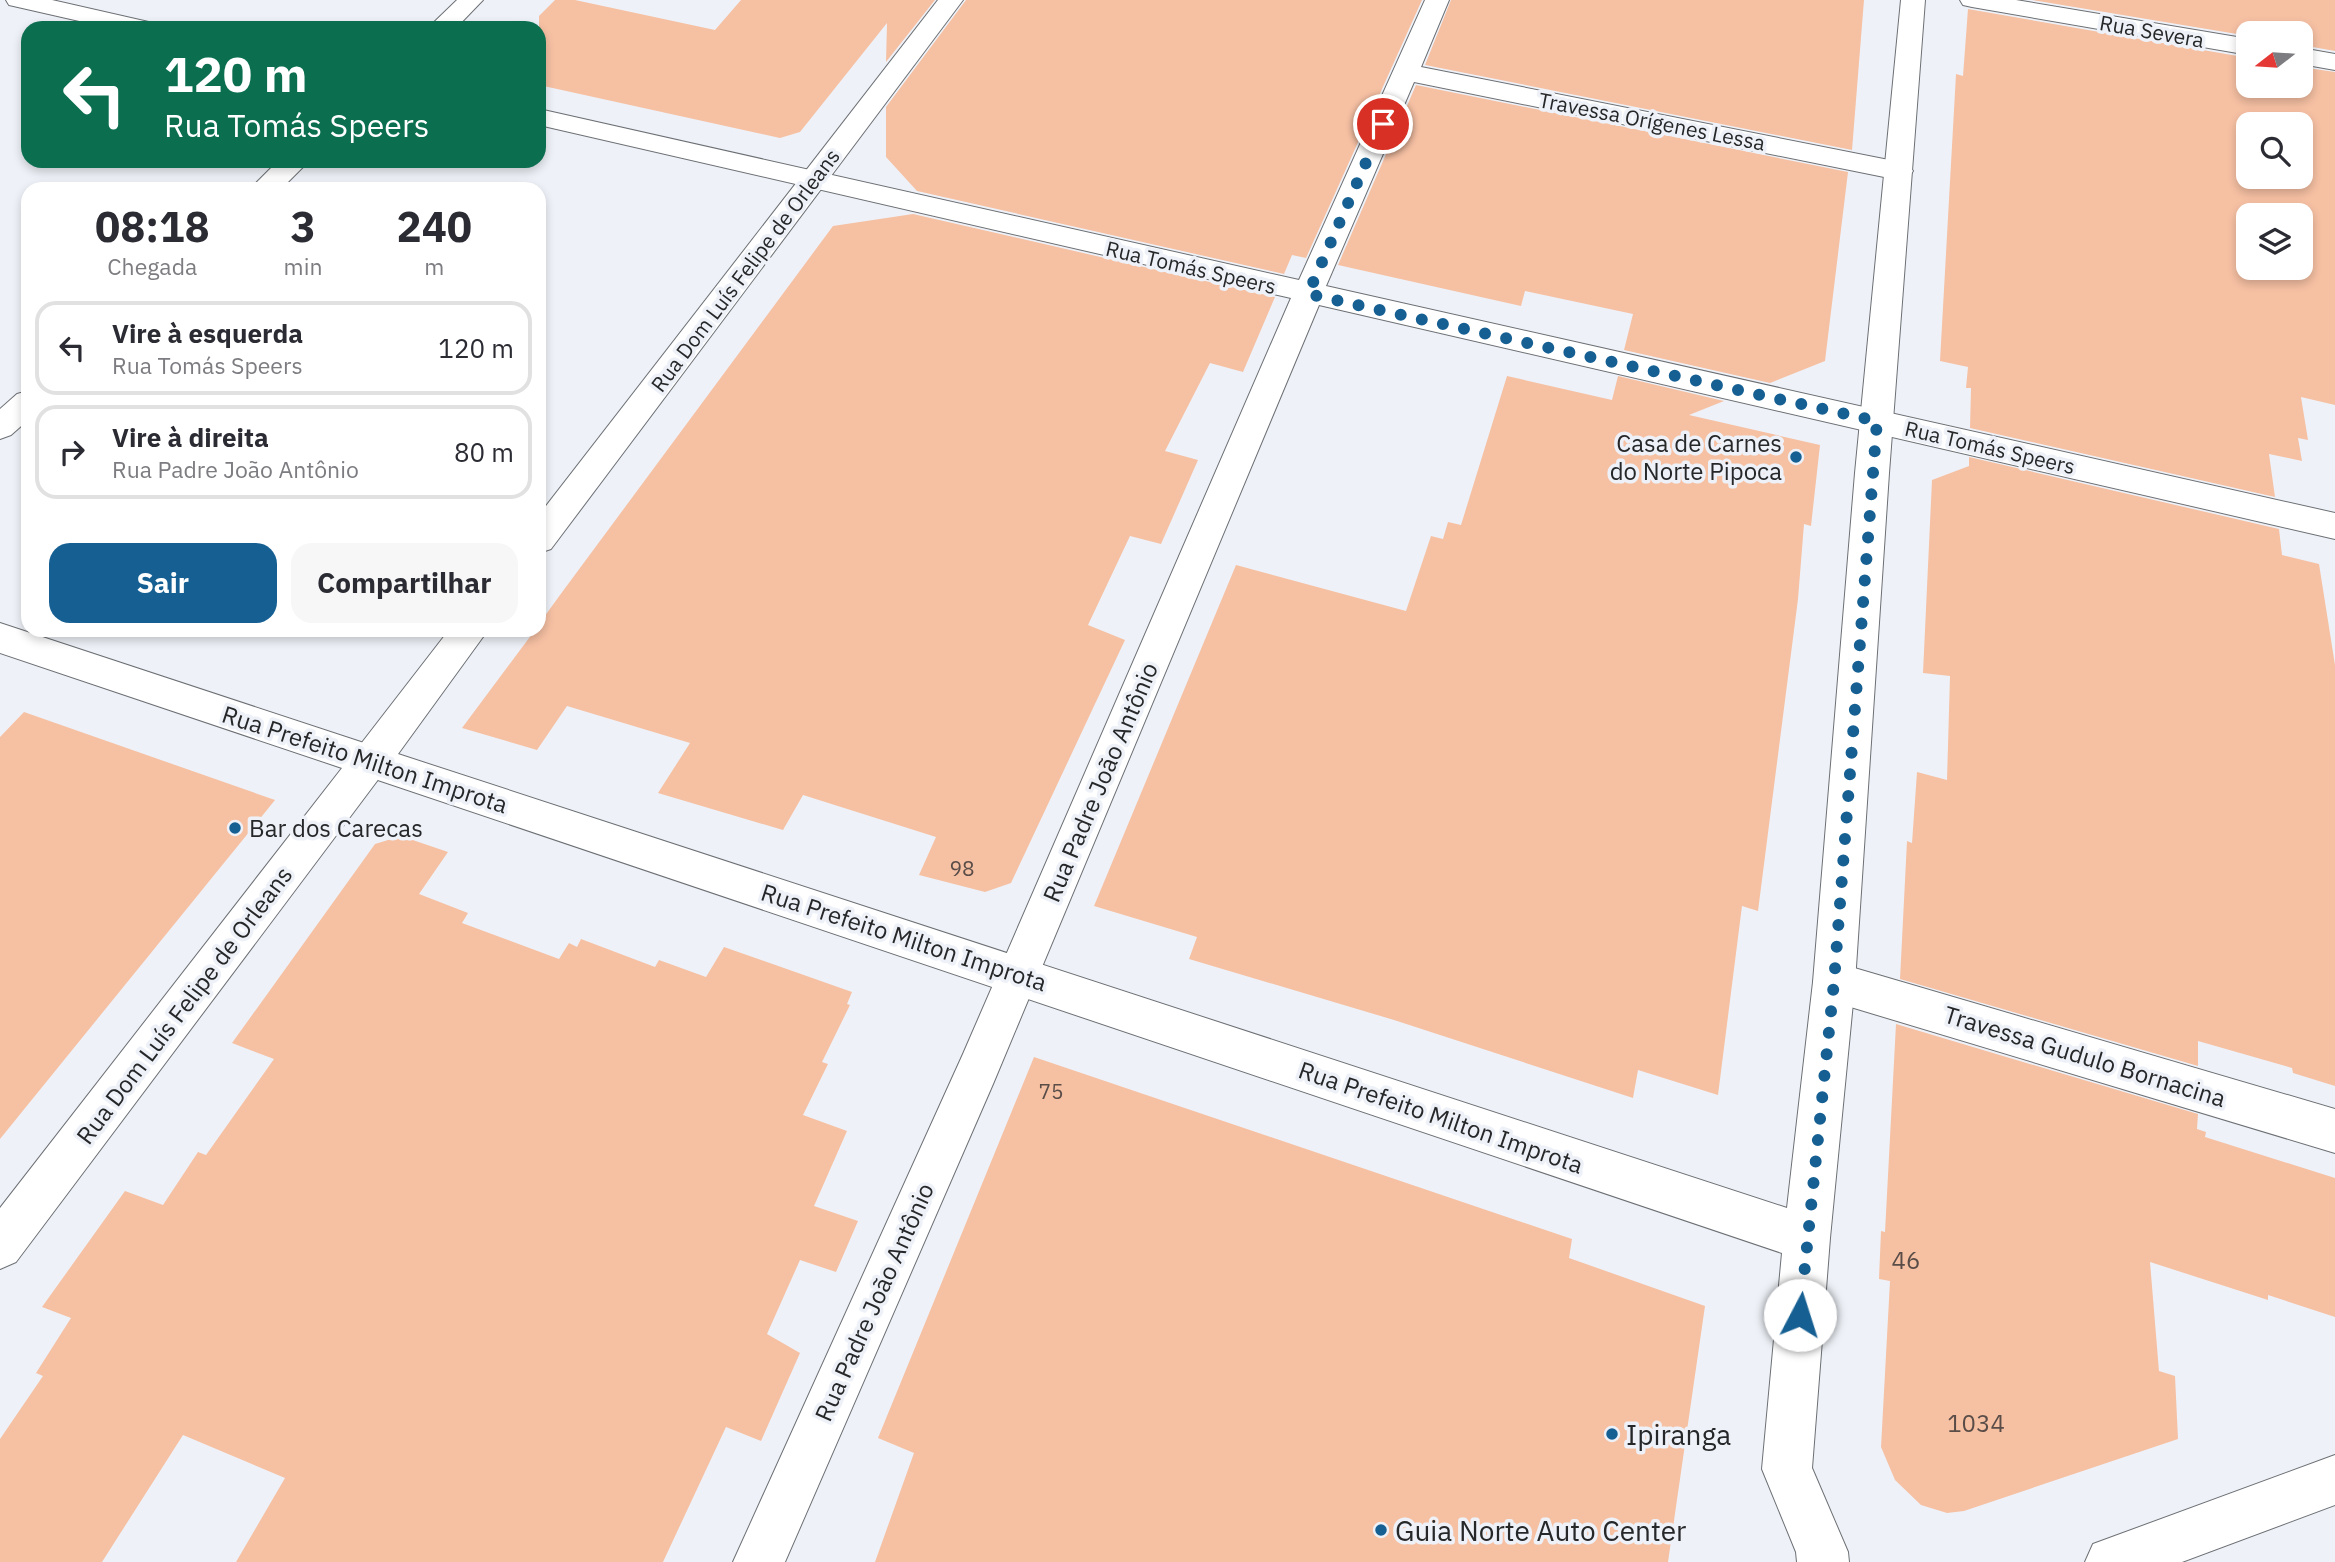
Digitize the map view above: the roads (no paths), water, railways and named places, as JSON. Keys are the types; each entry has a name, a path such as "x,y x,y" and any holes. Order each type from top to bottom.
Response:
{"street":[{"path":"18,0 112,21"},
{"path":"448,21 471,0"},
{"name":"Rua Dom Luís Felipe de Orleans","path":"546,531 951,0"},
{"name":"Rua Padre João Antônio","path":"759,1562 1019,974 1308,294 1437,0"},
{"path":"1829,1559 1787,1469 1807,1238 1834,982 1877,421 1913,0"},
{"name":"Rua Severa","path":"1972,0 2236,45"},
{"path":"2314,58 2335,62"},
{"name":"Travessa Orígenes Lessa","path":"1405,72 1899,171"},
{"name":"Rua Tomás Speers","path":"546,119 2335,526"},
{"path":"272,182 287,168"},
{"path":"0,427 21,408"},
{"name":"Rua Dom Luís Felipe de Orleans","path":"0,1246 465,637"},
{"name":"Rua Prefeito Milton Improta","path":"0,638 1019,974 1689,1201 1807,1238"},
{"name":"Travessa Gudulo Bornacina","path":"1834,982 2335,1131"},
{"path":"2111,1562 2335,1480"}],"place":[{"name":"Casa de Carnes do Norte Pipoca","path":"1796,457"},
{"name":"Bar dos Carecas","path":"235,828"},
{"name":"Ipiranga","path":"1612,1434"},
{"name":"Guia Norte Auto Center","path":"1381,1530"}]}
